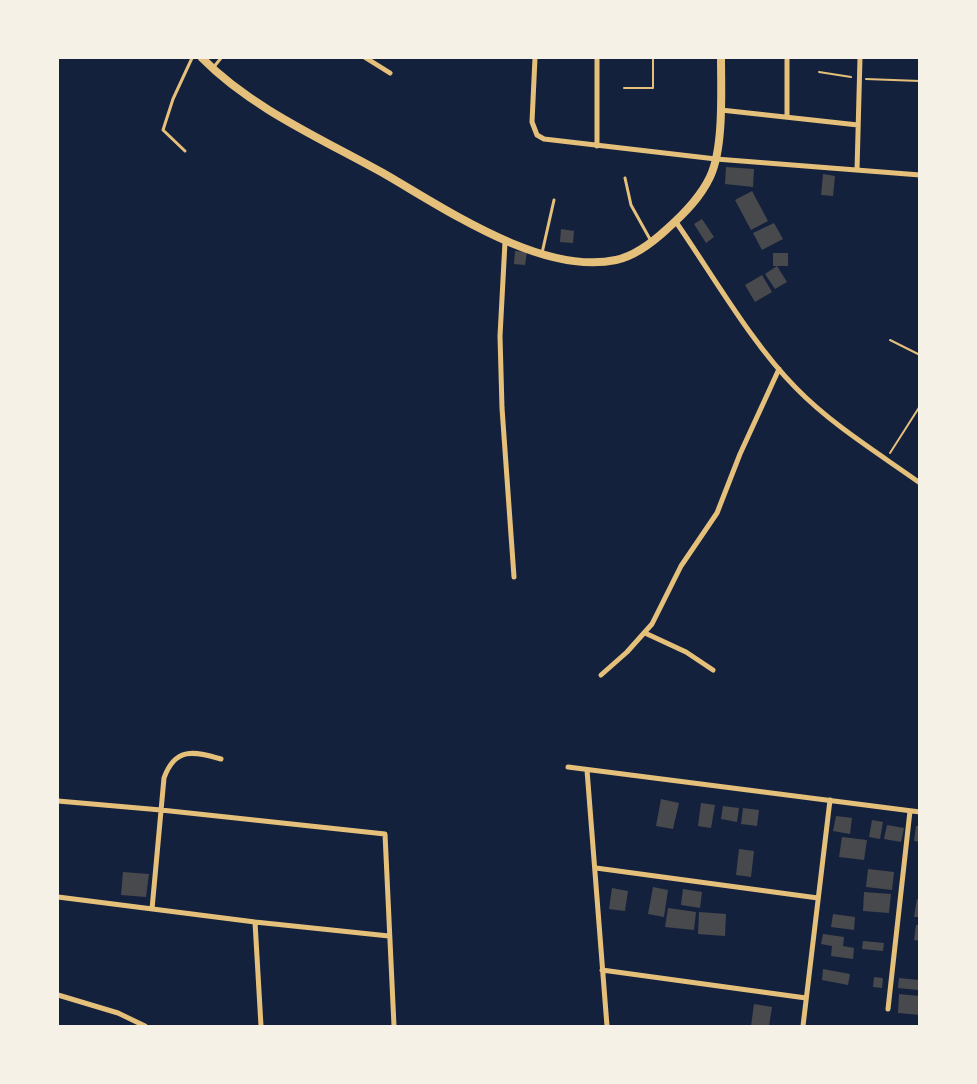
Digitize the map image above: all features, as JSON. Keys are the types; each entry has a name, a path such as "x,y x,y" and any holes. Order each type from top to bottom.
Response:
{"main road":[{"path":"202,58 245,96 505,242 559,258 589,261 615,260 635,252 676,222 702,192 711,176 716,159 721,110 721,58"}],"street":[{"path":"366,58 390,73"},
{"path":"535,58 533,129 544,139 716,159 920,175"},
{"path":"597,58 597,146"},
{"path":"787,58 787,117"},
{"path":"857,170 860,58"},
{"path":"721,110 858,125"},
{"path":"676,222 779,369 796,388 820,410 920,483"},
{"path":"505,242 500,336 502,408 514,577"},
{"path":"601,675 645,633 658,614 681,566 717,513 740,454 779,369"},
{"path":"645,633 686,652 713,670"},
{"path":"152,909 164,778 168,767 175,759 194,753 221,759"},
{"path":"568,767 920,812"},
{"path":"587,770 607,1026"},
{"path":"803,1026 830,800"},
{"path":"58,801 385,834 394,1026"},
{"path":"888,1009 910,810"},
{"path":"596,868 818,898"},
{"path":"58,897 255,922 389,936"},
{"path":"255,922 261,1026"},
{"path":"602,970 806,998"},
{"path":"58,995 118,1013 145,1026"}],"lane":[{"path":"184,151 163,130 192,58"},
{"path":"213,68 220,58"},
{"path":"625,178 630,205 651,242"},
{"path":"542,254 554,200"}],"path":[{"path":"624,88 653,88 653,58"},
{"path":"819,72 859,79 920,81"},
{"path":"919,232 920,228"},
{"path":"890,340 920,355"},
{"path":"886,459 920,406"}],"building":[{"path":"726,167 754,169 753,187 725,184"},
{"path":"823,174 835,176 833,196 821,195"},
{"path":"752,191 768,221 751,230 735,200"},
{"path":"702,219 714,237 706,243 694,224"},
{"path":"774,223 783,239 762,250 753,233"},
{"path":"561,229 574,231 573,243 560,242"},
{"path":"515,251 527,252 525,265 514,264"},
{"path":"773,253 788,253 788,266 773,266"},
{"path":"777,266 787,282 775,289 765,274"},
{"path":"762,275 772,292 755,302 745,285"},
{"path":"661,799 679,803 673,829 656,826"},
{"path":"701,803 715,805 711,828 698,826"},
{"path":"723,806 739,808 737,822 721,819"},
{"path":"743,808 759,810 757,826 741,824"},
{"path":"836,816 852,818 850,834 833,831"},
{"path":"872,820 883,822 880,839 869,837"},
{"path":"887,825 904,828 901,842 884,839"},
{"path":"916,826 920,826 920,842 914,841"},
{"path":"842,837 867,840 864,860 839,857"},
{"path":"739,849 754,851 751,877 736,875"},
{"path":"868,869 894,872 892,890 866,887"},
{"path":"123,872 149,874 146,897 121,895"},
{"path":"653,887 668,890 664,917 648,914"},
{"path":"612,888 628,891 625,911 609,909"},
{"path":"683,889 702,892 700,908 681,905"},
{"path":"864,892 891,894 889,913 863,911"},
{"path":"917,899 920,900 920,917 914,917"},
{"path":"668,908 696,912 694,930 665,927"},
{"path":"699,912 726,914 725,936 698,934"},
{"path":"833,914 855,917 854,930 831,927"},
{"path":"916,925 920,925 920,941 914,940"},
{"path":"823,934 844,937 843,946 854,948 853,959 831,956 832,946 821,944"},
{"path":"863,941 884,943 883,951 862,949"},
{"path":"823,969 850,974 848,985 822,980"},
{"path":"874,977 883,978 882,988 873,987"},
{"path":"899,978 919,980 918,990 898,988"},
{"path":"899,994 920,996 920,1015 898,1013"},
{"path":"754,1004 772,1007 769,1026 751,1026"}]}
